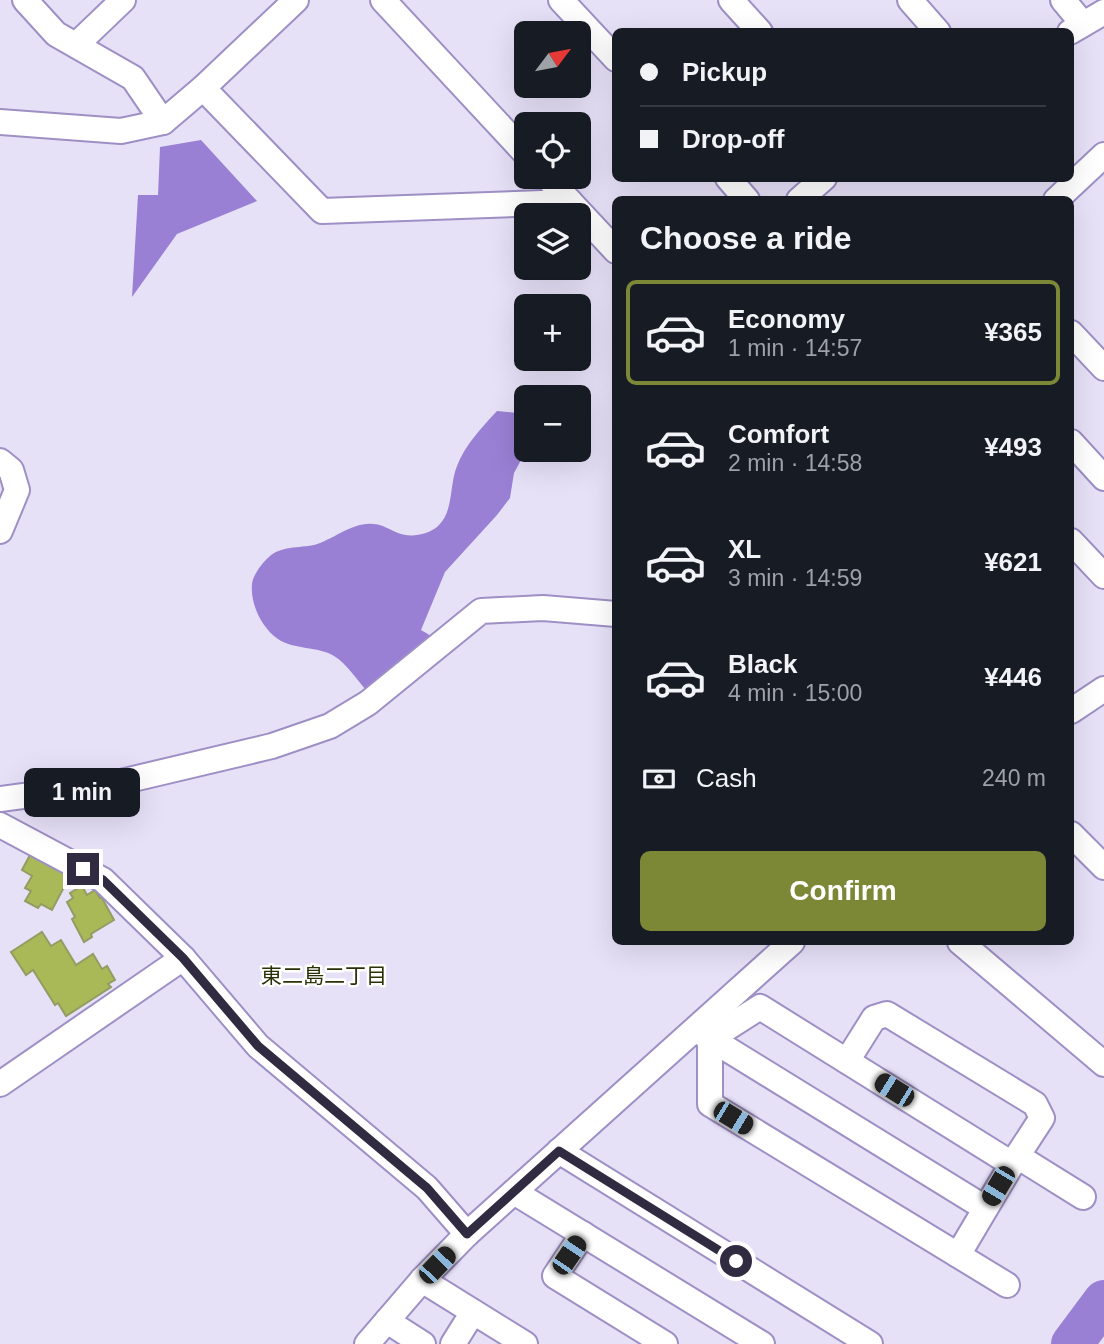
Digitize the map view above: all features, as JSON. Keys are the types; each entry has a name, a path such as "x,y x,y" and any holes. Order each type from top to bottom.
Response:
{"street":[{"path":"25,0 56,34 134,78 163,122"},
{"path":"76,45 123,0"},
{"path":"0,122 121,131 163,122 296,0"},
{"path":"383,0 514,141"},
{"path":"561,0 612,55"},
{"path":"731,0 756,28"},
{"path":"910,0 935,28"},
{"path":"1063,0 1086,23"},
{"path":"203,88 322,211 570,202"},
{"path":"1060,196 1104,155"},
{"path":"731,182 744,196"},
{"path":"804,196 819,182"},
{"path":"558,189 612,247"},
{"path":"1074,336 1104,368"},
{"path":"1074,445 1104,478"},
{"path":"0,461 11,470 18,490 0,531"},
{"path":"1074,544 1104,576"},
{"path":"0,799 112,784 272,746 330,726 368,703 481,611 543,608 612,614"},
{"path":"1074,709 1104,689"},
{"path":"0,825 103,880 183,958 258,1046 427,1188 467,1234"},
{"path":"1074,837 1104,867"},
{"path":"367,1344 422,1280 467,1234 559,1151 702,1034 789,945"},
{"path":"964,945 1104,1064"},
{"path":"0,1084 183,958"},
{"path":"702,1034 760,1006 847,1061 1083,1197"},
{"path":"847,1061 874,1018 887,1014 1035,1104 1042,1118 958,1255"},
{"path":"702,1034 985,1209"},
{"path":"702,1034 710,1104 1007,1285"},
{"path":"559,1151 870,1344"},
{"path":"514,1192 762,1344"},
{"path":"583,1234 555,1276 665,1344"},
{"path":"422,1280 525,1344"},
{"path":"453,1344 473,1312"},
{"path":"387,1321 423,1344"}],"shaded area":[{"path":"201,140 257,201 177,234 132,297 138,195 158,195 160,147"},
{"path":"497,411 514,413 514,462 520,462 514,473 510,498 445,572 421,630 433,637 367,691 339,659 328,653 284,642 267,629 258,615 252,584 258,569 273,553 314,545 365,524 380,525 408,535 434,529 447,513 460,458"}],"building":[{"path":"31,853 71,874 52,910 41,904 38,908 25,901 31,891 25,888 32,876 22,870"},
{"path":"82,886 87,895 95,890 114,920 91,934 92,937 84,942 67,902 73,898 70,893"},
{"path":"42,932 51,946 61,940 76,965 93,954 102,969 107,966 115,980 108,984 111,987 66,1016 58,1003 55,1005 33,970 26,975 11,952"}],"waterway":[{"path":"1072,1344 1104,1301"}],"district":[{"name":"東二島二丁目","path":"324,975"}],"route":[{"path":"83,869 103,880 183,958 258,1046 427,1188 467,1234 559,1151 736,1261"}]}
